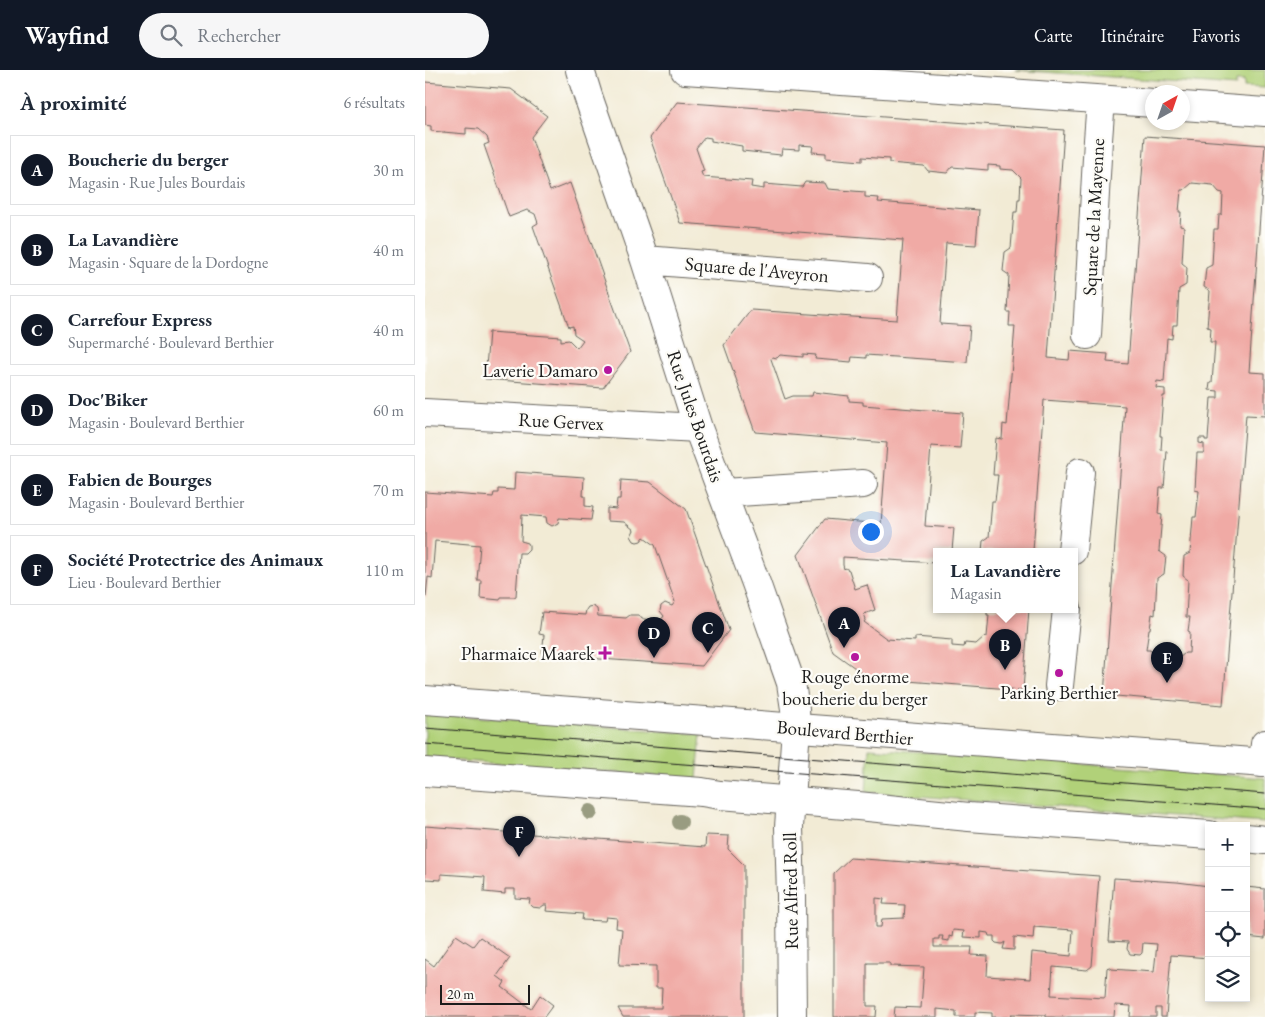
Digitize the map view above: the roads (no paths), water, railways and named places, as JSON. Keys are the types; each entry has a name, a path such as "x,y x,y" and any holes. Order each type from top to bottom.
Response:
{"street":[{"name":"Rue Jules Bourdais","path":"580,70 645,260 698,428 723,492 791,683 795,709 793,764"},
{"path":"685,70 1145,103"},
{"name":"Square de la Mayenne","path":"1087,335 1101,100"},
{"path":"1190,107 1265,112"},
{"name":"Square de l'Aveyron","path":"645,260 868,278"},
{"name":"Rue Gervex","path":"425,414 698,428"},
{"path":"1072,548 1080,472"},
{"path":"723,492 863,484"},
{"path":"1059,686 1067,613"},
{"name":"Boulevard Berthier","path":"425,700 795,728 1264,757"},
{"name":"Rue Alfred Roll","path":"792,1017 789,847 793,764"},
{"path":"425,772 702,792 986,819 1205,835"},
{"path":"1250,838 1265,840"}],"tram line":[{"path":"425,728 1265,794"},
{"path":"425,744 1265,809"}],"place":[{"name":"Laverie Damaro","path":"608,370"},
{"name":"Boucherie du berger","path":"844,648"},
{"name":"Pharmaice Maarek","path":"605,653"},
{"name":"Carrefour Express","path":"708,653"},
{"name":"Rouge énorme boucherie du berger","path":"855,657"},
{"name":"Doc'Biker","path":"654,658"},
{"name":"La Lavandière","path":"1005,670"},
{"name":"Parking Berthier","path":"1059,673"},
{"name":"Fabien de Bourges","path":"1167,683"},
{"name":"Société Protectrice des Animaux","path":"519,857"}]}
